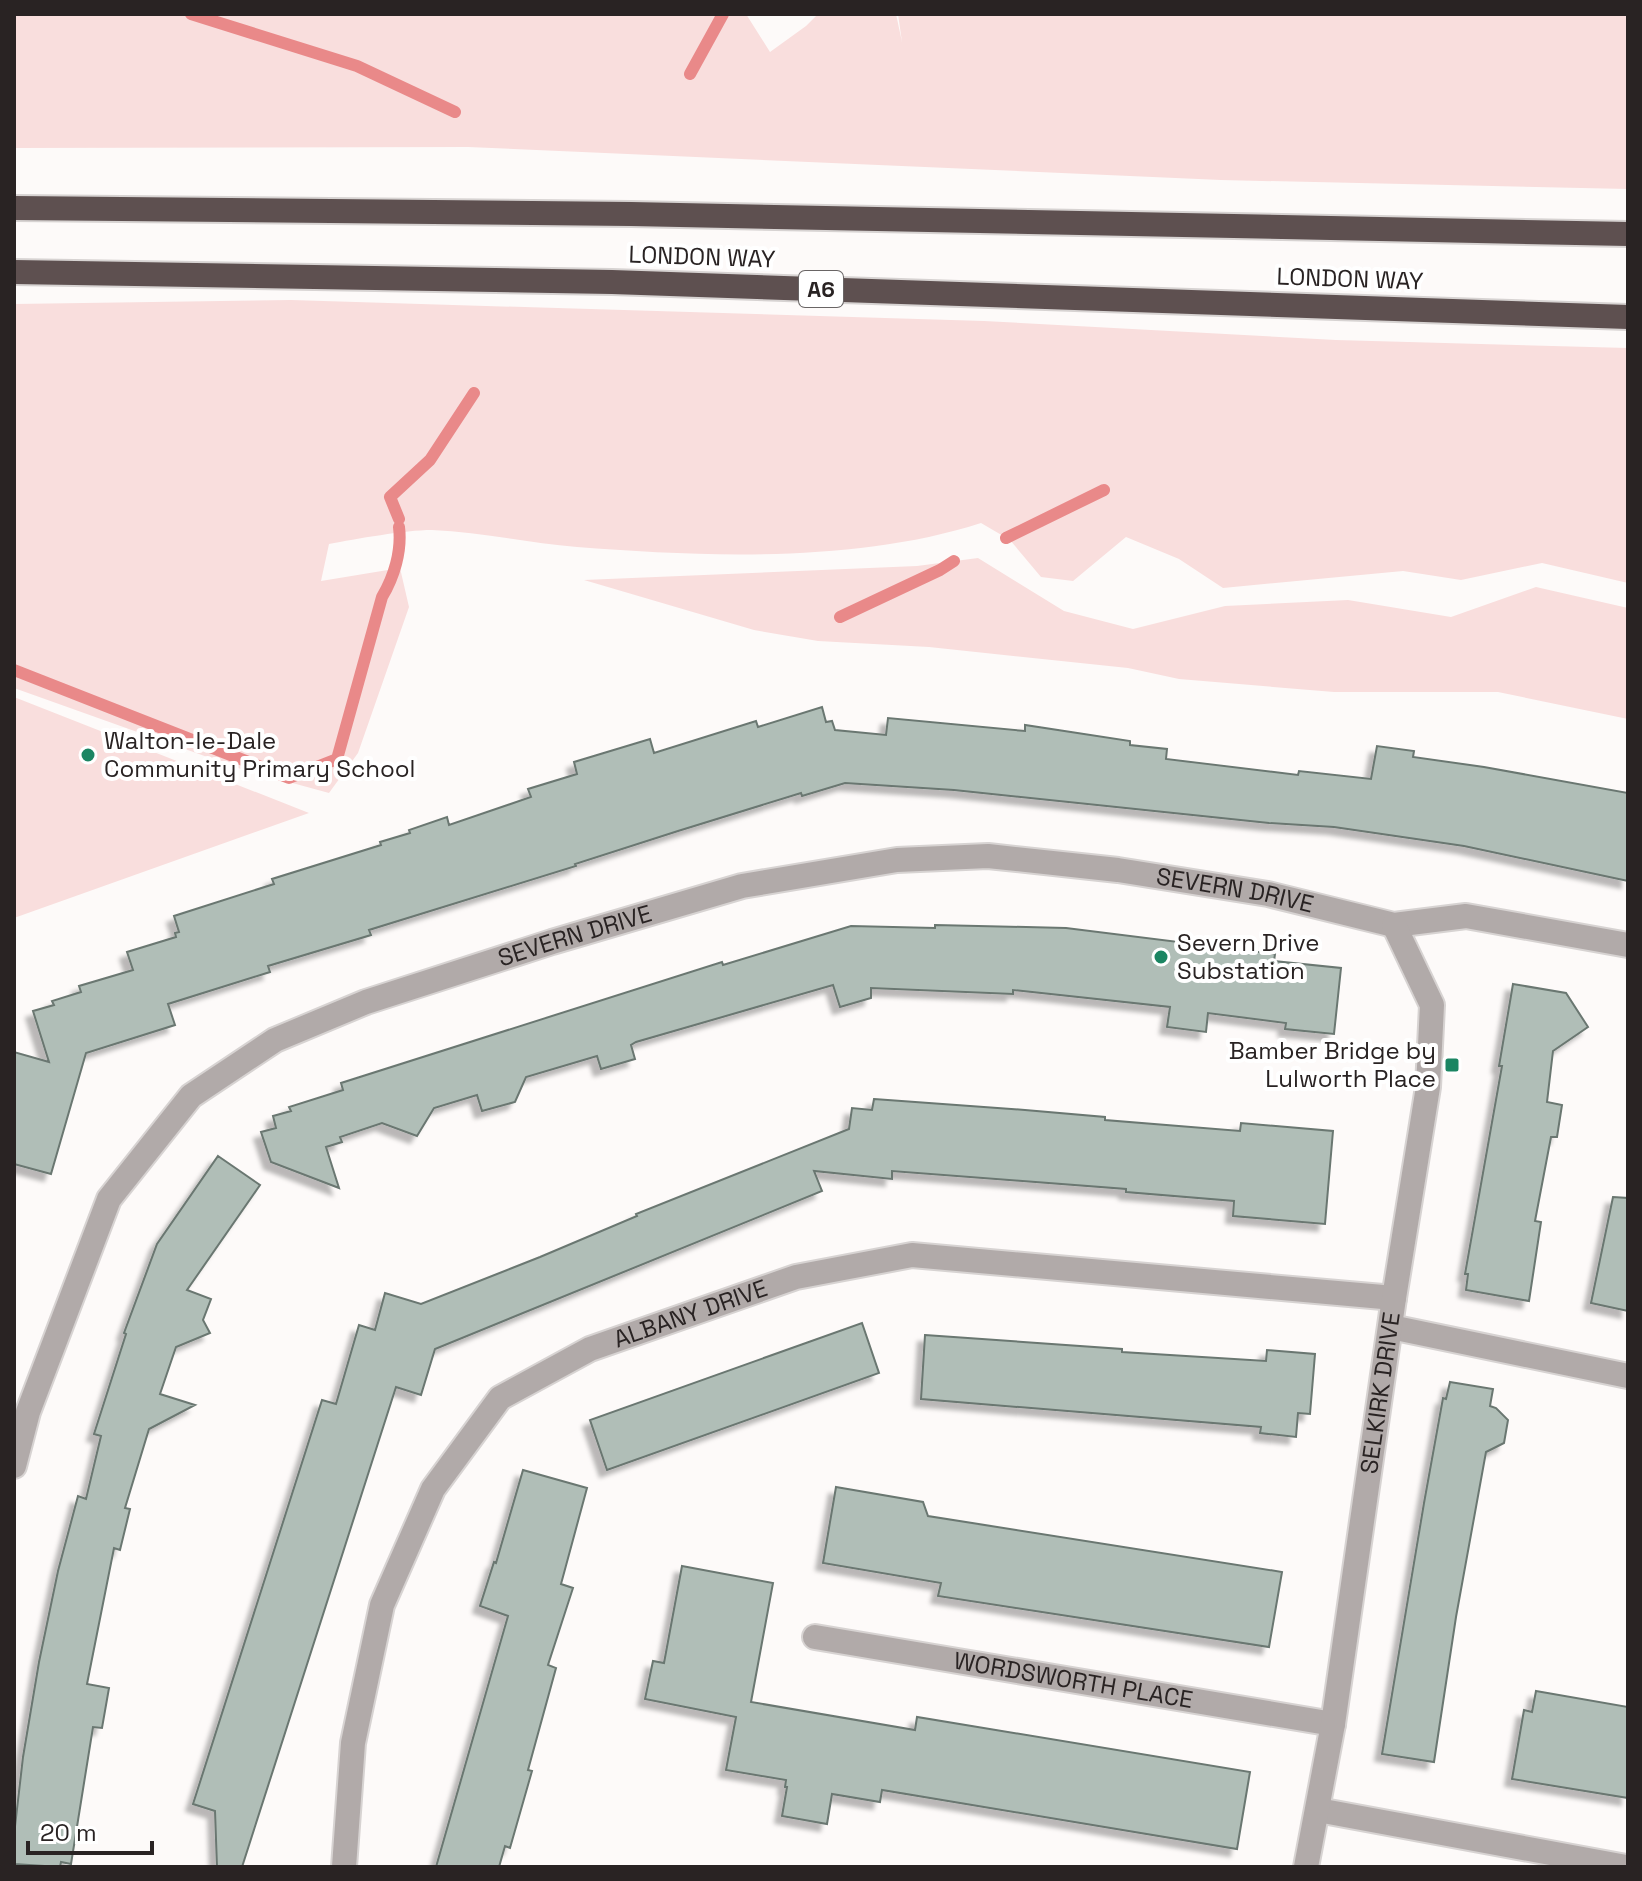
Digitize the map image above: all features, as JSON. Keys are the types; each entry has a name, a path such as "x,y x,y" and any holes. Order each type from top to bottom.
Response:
{"highway":[{"name":"LONDON WAY","path":"14,208 631,214 1628,234"},
{"name":"LONDON WAY","path":"14,272 627,282 1628,317"}],"street":[{"name":"SEVERN DRIVE","path":"14,1466 28,1412 109,1199 191,1096 275,1040 366,1002 552,942 742,886 897,860 988,856 1118,870 1268,894 1394,925"},
{"path":"1394,925 1466,916 1628,945"},
{"name":"SELKIRK DRIVE","path":"1306,1867 1333,1724 1394,1298 1428,1087 1432,1005 1394,925"},
{"name":"ALBANY DRIVE","path":"344,1867 353,1743 382,1605 433,1489 500,1398 590,1349 796,1277 912,1255 1394,1298"},
{"path":"1391,1327 1628,1376"},
{"name":"WORDSWORTH PLACE","path":"815,1637 1333,1724"},
{"path":"1318,1810 1626,1867"}],"shaded area":[{"path":"14,14 746,14 770,52 818,14 896,14 902,42 898,14 1628,14 1628,189 1221,180 468,147 14,148"},
{"path":"291,300 984,321 1336,340 1628,348 1628,583 1542,563 1461,580 1403,571 1223,588 1179,559 1126,537 1073,581 1041,577 1010,540 981,523 884,545 780,554 626,550 421,530 329,544 321,581 400,568 409,607 358,753 329,793 241,769 14,688 14,304"},
{"path":"978,558 1064,611 1133,629 1225,606 1348,600 1451,617 1536,587 1628,608 1628,719 1498,692 1334,692 1179,679 1128,668 929,647 818,641 754,630 584,580 917,566"},
{"name":"Walton-le-Dale Community Primary School","path":"14,697 309,813 14,918"}],"building":[{"path":"822,707 826,722 832,721 835,730 886,735 888,718 1025,731 1025,725 1167,749 1166,759 1298,775 1299,771 1371,779 1377,746 1414,751 1413,757 1628,793 1628,881 1464,846 1334,827 954,790 845,783 802,796 801,793 369,930 371,935 268,966 270,972 168,1004 175,1025 86,1053 51,1174 14,1164 14,1052 49,1062 33,1011 81,992 79,986 133,970 127,952 176,937 175,933 179,932 174,916 274,884 272,879 381,845 380,842 447,817 449,825 531,797 528,789 577,774 574,762 650,739 654,753 756,721 758,727"},
{"path":"935,925 1066,928 1275,954 1274,961 1341,968 1334,1034 1285,1029 1286,1023 1208,1013 1206,1032 1167,1027 1170,1007 1013,990 1013,994 871,988 871,998 840,1007 833,985 636,1042 631,1045 635,1059 601,1069 597,1056 526,1077 515,1102 482,1111 477,1095 434,1108 417,1136 382,1123 340,1137 342,1142 326,1147 339,1188 271,1162 261,1132 276,1128 273,1116 291,1111 289,1107 343,1090 341,1083 722,962 723,965 851,926 935,928"},
{"path":"1513,984 1566,993 1588,1027 1553,1051 1547,1102 1562,1105 1557,1137 1551,1137 1535,1221 1541,1222 1529,1301 1466,1290 1468,1274 1465,1274 1502,1066 1499,1066"},
{"path":"874,1099 1240,1131 1241,1123 1333,1131 1325,1224 1233,1216 1234,1201 1126,1192 1126,1189 892,1171 892,1179 814,1171 822,1191 435,1349 421,1395 396,1387 242,1867 217,1867 215,1811 193,1804 322,1400 336,1404 359,1325 375,1330 385,1293 421,1304 540,1257 636,1214 849,1129 852,1108 872,1110"},
{"path":"218,1156 260,1185 187,1290 211,1299 203,1320 210,1333 176,1347 160,1394 195,1405 149,1429 125,1508 130,1509 120,1550 114,1548 87,1684 109,1688 102,1728 93,1727 71,1864 61,1862 60,1867 14,1864 14,1835 23,1757 39,1662 78,1496 86,1499 101,1436 94,1434 124,1333 157,1244"},
{"path":"1613,1197 1628,1198 1628,1311 1591,1303"},
{"path":"862,1323 879,1373 607,1470 590,1420"},
{"path":"925,1335 1266,1361 1267,1350 1315,1354 1310,1414 1298,1413 1296,1437 1260,1433 1261,1427 921,1399"},
{"path":"1450,1382 1493,1389 1490,1406 1508,1420 1504,1443 1486,1452 1434,1762 1382,1754 1443,1398 1446,1399"},
{"path":"523,1470 587,1488 561,1584 573,1588 548,1665 556,1668 510,1848 505,1846 499,1867 436,1867 508,1616 480,1606"},
{"path":"836,1487 923,1502 928,1516 1282,1572 1269,1647 938,1596 941,1583 823,1563"},
{"path":"682,1566 773,1583 751,1702 915,1730 917,1717 1250,1772 1237,1849 882,1790 880,1802 832,1794 827,1824 782,1816 786,1780 726,1770 736,1717 645,1699 653,1661 664,1663"},
{"path":"1536,1691 1628,1707 1628,1798 1512,1779 1524,1710 1532,1712"}],"waterway":[{"path":"191,14 357,66 455,112"},
{"path":"690,74 723,14"},
{"path":"399,519 390,497 430,460 474,393"},
{"path":"1006,538 1104,490"},
{"path":"14,670 289,778 337,759 382,597 396,564 399,527"},
{"path":"840,617 954,561"}],"place":[{"name":"Walton-le-Dale Community Primary School","path":"88,755"},
{"name":"Severn Drive Substation","path":"1161,957"},
{"name":"Bamber Bridge by Lulworth Place","path":"1452,1065"}]}
